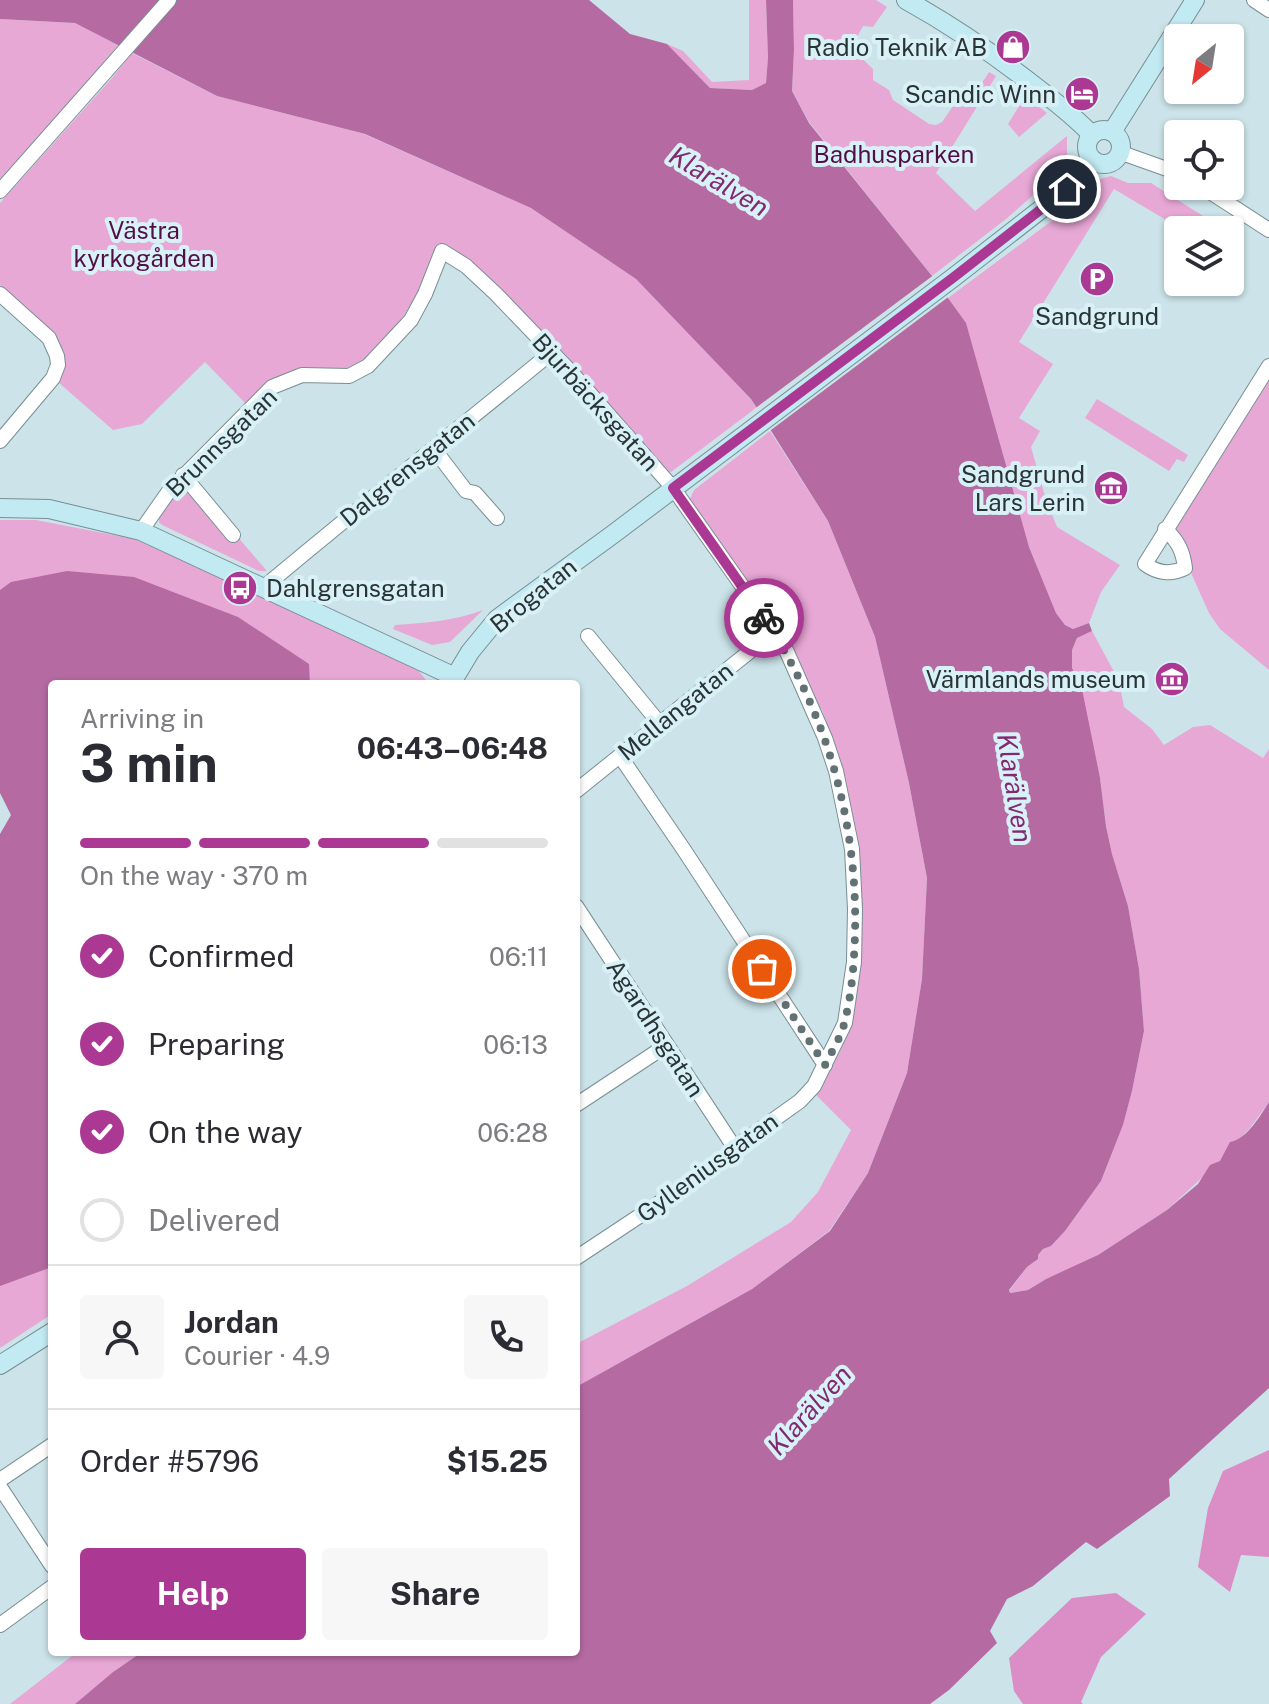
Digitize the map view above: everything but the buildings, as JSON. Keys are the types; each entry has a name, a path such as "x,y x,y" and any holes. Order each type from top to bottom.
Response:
{"street":[{"path":"0,191 169,0"},
{"path":"906,0 933,6 1092,135"},
{"path":"1112,132 1195,0"},
{"path":"1254,0 1269,10"},
{"path":"1103,130 1112,132 1119,140 1119,152 1115,159 1108,163 1093,160 1087,147 1092,135 1103,130"},
{"path":"1119,152 1164,168"},
{"name":"Brogatan","path":"455,680 470,652 497,619 954,277 1067,189 1093,160"},
{"path":"1223,200 1269,230"},
{"name":"Bjurbäcksgatan","path":"442,251 466,266 496,294 673,488 787,652 836,771 852,849 854,962 845,1023 825,1065"},
{"name":"Brunnsgatan","path":"141,531 161,500 183,475 272,387 302,375 349,376 368,366 411,320 442,251"},
{"path":"0,294 49,338 58,365 53,378 0,441"},
{"name":"Dalgrensgatan","path":"263,588 552,352"},
{"path":"1165,529 1269,366"},
{"path":"434,449 466,491 475,493 497,518"},
{"path":"183,475 233,535"},
{"name":"Brogatan","path":"0,508 49,509 141,531 452,680"},
{"name":"Mellangatan","path":"580,788 774,632"},
{"path":"588,636 660,724"},
{"path":"620,756 825,1065"},
{"name":"Agardhsgatan","path":"580,912 736,1150"},
{"path":"580,1102 667,1045"},
{"name":"Gylleniusgatan","path":"580,1255 724,1160 744,1141 800,1101 814,1086 825,1065"},
{"path":"0,1365 48,1335"},
{"path":"0,1480 48,1448"},
{"path":"0,1487 48,1560"},
{"path":"0,1625 48,1590"}],"green space":[{"path":"749,0 766,0 766,84 752,90 710,88 667,44 683,51 712,82 749,80"},
{"name":"Badhusparken","path":"793,0 876,0 887,7 873,27 863,26 851,48 873,69 873,80 889,90 893,100 929,124 942,122 967,86 977,91 989,72 996,76 936,173 975,211 1067,136 1063,167 1006,219 932,276 809,122 792,91"},
{"path":"0,19 75,23 118,45 0,179"},
{"name":"Västra kyrkogården","path":"132,53 217,96 364,134 531,208 636,279 751,399 756,408 671,472 660,470 644,452 644,445 576,368 442,247 420,292 395,328 362,362 343,370 301,369 247,405 205,362 142,424 113,430 58,382 63,358 58,342 35,315 0,285 0,203"},
{"path":"1019,91 1047,113 1019,137 1008,124 1021,103 1015,96"},
{"path":"1111,176 1128,183 1151,183 1164,191 1164,200 1178,200 1203,216 1164,216 1164,219 1114,189 1019,342 1053,364 1019,418 1040,431 1031,447 1057,527 1120,565 1101,592 1089,623 1073,629 1065,625 1056,613 1029,547 948,298 1094,193 1100,179"},
{"path":"1269,377 1269,670 1220,629 1209,613 1179,546 1166,535"},
{"path":"1097,399 1188,455 1184,462 1177,459 1169,471 1085,418"},
{"path":"770,431 828,521 875,637 909,783 927,878 922,979 907,1073 868,1173 829,1231 752,1289 580,1385 580,1342 687,1286 791,1222 818,1192 851,1130 815,1094 842,1048 859,948 860,859 842,768 822,710 688,503 694,490"},
{"path":"180,488 190,489 267,571 259,571 162,525 159,513"},
{"path":"0,520 36,520 134,539 272,599 416,667 426,680 310,680 308,664 0,590"},
{"path":"483,610 450,642 432,645 393,629 395,625 450,619"},
{"path":"1092,631 1119,681 1124,707 1152,729 1164,745 1193,727 1210,725 1263,758 1269,749 1269,1102 1220,1161 1167,1210 1098,1255 1028,1290 1010,1293 1027,1267 1065,1231 1101,1181 1123,1125 1144,1031 1139,969 1128,906 1112,854 1100,778 1072,668 1072,650 1077,638"},
{"path":"48,1268 48,1317 0,1348 0,1285"},
{"path":"72,1656 136,1656 75,1704 10,1704"}],"shaded area":[{"path":"1269,1450 1269,1557 1241,1555 1230,1592 1198,1567 1208,1508 1223,1471"},
{"path":"1116,1593 1146,1614 1101,1657 1081,1702 1083,1704 1023,1704 1014,1691 1009,1658 1072,1598"}],"water":[{"name":"Klarälven","path":"0,0 589,0 630,34 667,44 710,88 752,90 766,83 766,0 793,0 792,91 809,123 966,323 1029,547 1056,613 1065,625 1073,629 1089,623 1092,631 1077,638 1072,650 1072,668 1082,689 1106,826 1128,906 1139,969 1144,1031 1123,1125 1101,1181 1065,1231 1027,1267 1009,1290 1010,1293 1028,1290 1098,1255 1167,1210 1198,1184 1210,1165 1220,1161 1230,1142 1247,1132 1269,1102 1269,1388 1169,1479 1170,1496 1097,1549 1086,1542 1033,1586 1007,1599 990,1631 997,1643 949,1690 930,1704 75,1704 136,1656 580,1656 580,1385 752,1289 830,1231 868,1173 907,1073 922,979 927,878 909,783 875,637 828,521 751,399 636,279 531,208 365,134 217,96 75,23 0,19"},
{"path":"67,571 134,577 238,617 309,664 310,680 48,680 48,1268 0,1286 0,834 11,815 0,793 0,590 11,582"}],"pier":[{"path":"935,274 951,295 767,433 753,410"}],"way so far":[{"path":"762,969 825,1065 845,1023 854,962 852,849 836,771 825,738 787,652 764,618"}],"place":[{"name":"Radio Teknik AB","path":"1013,47"},
{"name":"Scandic Winn","path":"1082,94"},
{"name":"Sandgrund","path":"1097,279"},
{"name":"Sandgrund Lars Lerin","path":"1111,488"},
{"name":"Dahlgrensgatan","path":"240,588"},
{"name":"Värmlands museum","path":"1172,679"}],"route":[{"path":"764,618 673,488 1067,189"}]}
